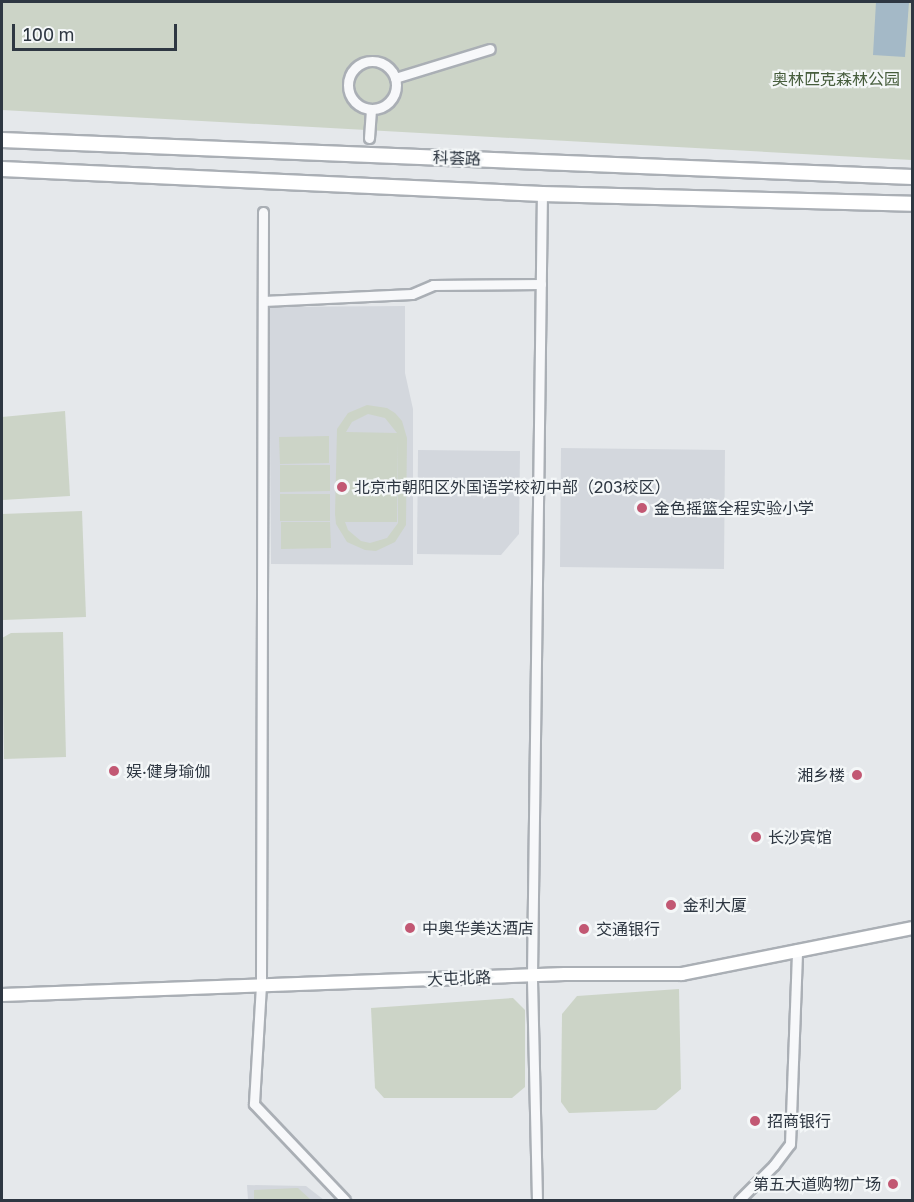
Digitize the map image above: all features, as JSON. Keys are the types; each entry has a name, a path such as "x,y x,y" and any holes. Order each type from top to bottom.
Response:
{"main road":[{"name":"科荟路","path":"2,140 912,177"},
{"name":"科荟路","path":"2,170 542,194 912,204"}],"street":[{"path":"395,78 490,49"},
{"path":"374,62 389,68 395,78 396,89 389,103 371,109 359,105 350,93 350,78 359,65 374,62"},
{"path":"369,138 371,109"},
{"path":"537,1200 532,975 542,194"},
{"path":"263,212 261,985 254,1104 345,1200"},
{"path":"263,301 412,294 433,285 541,284"},
{"name":"大屯北路","path":"2,995 532,975 682,974 797,949 912,928"},
{"path":"739,1200 774,1165 790,1144 797,949"}],"shaded area":[{"name":"北京市朝阳区外国语学校初中部（203校区）","path":"405,306 405,373 413,409 413,565 271,564 269,307"},
{"name":"金色摇篮全程实验小学","path":"561,448 725,450 724,569 560,567"},
{"path":"418,450 520,451 519,534 501,555 417,554"},
{"path":"247,1185 306,1186 324,1200 248,1200"}],"green space":[{"name":"奥林匹克森林公园","path":"2,2 912,2 912,160 2,110"},
{"path":"367,405 387,408 402,421 407,438 406,525 395,542 376,551 365,550 347,542 336,524 337,429 348,413","holes":["368,414 385,418 397,433 346,432 352,422","398,439 398,523 387,538 370,543 361,541 348,530 345,522 397,522"]},
{"path":"65,411 70,496 2,500 2,417"},
{"path":"329,436 329,463 280,464 279,437"},
{"path":"280,465 330,465 330,491 280,492"},
{"path":"280,494 330,494 330,521 280,521"},
{"path":"82,511 86,617 3,620 2,514"},
{"path":"281,522 330,522 331,548 281,549"},
{"path":"63,632 66,757 4,759 2,638 11,633"},
{"path":"679,989 681,1089 656,1110 569,1113 561,1102 562,1014 577,996"},
{"path":"513,998 525,1010 525,1087 512,1098 384,1098 375,1088 371,1008"},
{"path":"298,1188 311,1200 254,1200 254,1190"}],"water":[{"path":"876,2 909,2 905,57 873,55"}],"place":[{"name":"北京市朝阳区外国语学校初中部（203校区）","path":"342,487"},
{"name":"金色摇篮全程实验小学","path":"642,508"},
{"name":"娱·健身瑜伽","path":"114,771"},
{"name":"湘乡楼","path":"857,775"},
{"name":"长沙宾馆","path":"756,837"},
{"name":"金利大厦","path":"671,905"},
{"name":"中奥华美达酒店","path":"410,928"},
{"name":"交通银行","path":"584,929"},
{"name":"招商银行","path":"755,1121"},
{"name":"第五大道购物广场","path":"893,1184"}]}
